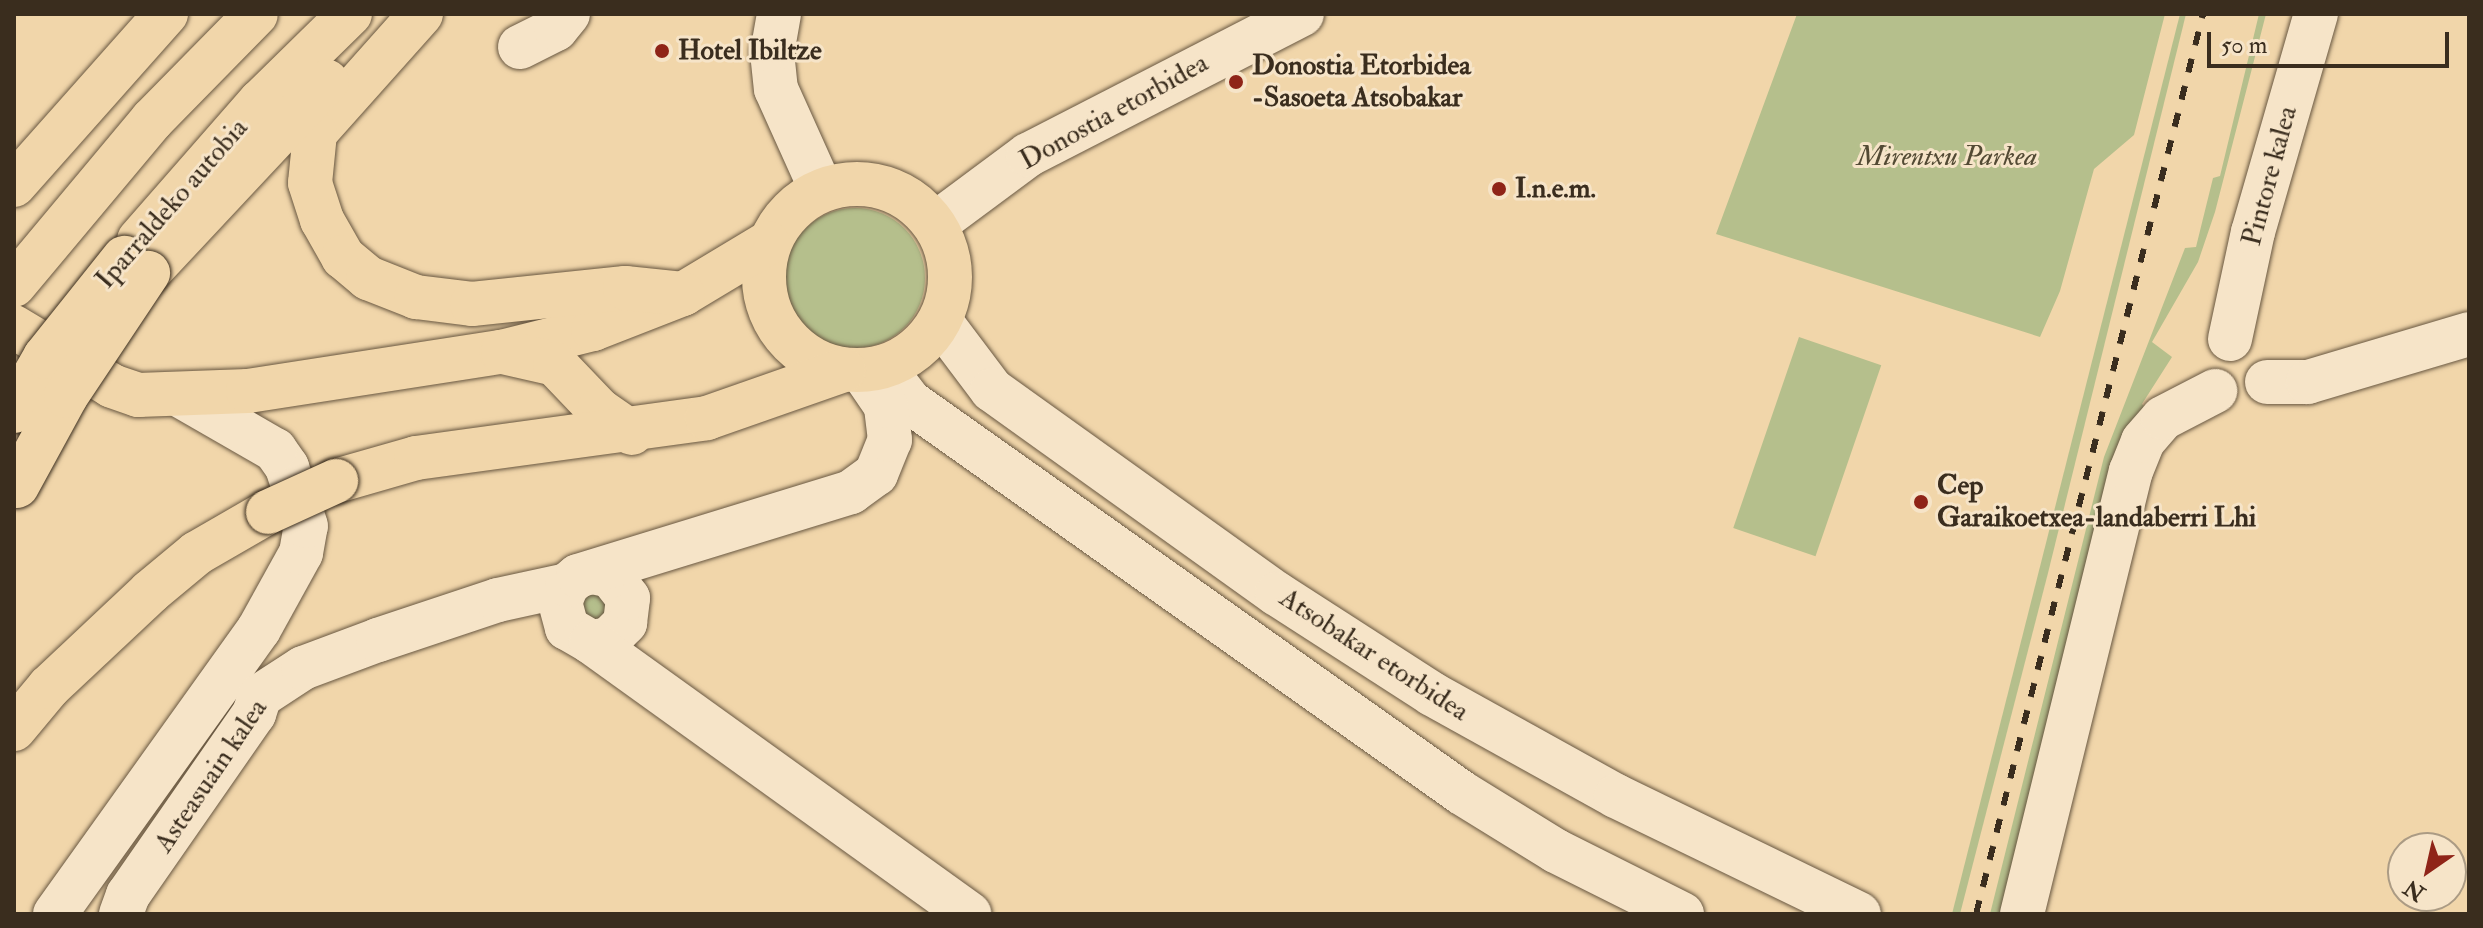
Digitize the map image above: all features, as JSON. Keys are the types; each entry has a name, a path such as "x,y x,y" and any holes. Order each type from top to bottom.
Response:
{"main road":[{"path":"14,185 166,14"},
{"path":"14,285 152,120 256,14"},
{"name":"Iparraldeko autobia","path":"14,411 45,357 136,265 260,102 350,14"},
{"path":"16,490 136,265 391,14"},
{"path":"421,14 315,133 310,183 322,220 343,257 368,278 416,297 472,304 625,288 683,294"},
{"path":"14,327 112,386 138,395 181,396 248,391 501,352 593,329 683,294 768,243 794,206 821,189 859,183 907,196 935,224 949,257 950,287 940,321 924,343 863,369 707,418 632,433 416,458 336,481 268,512 197,553 150,592 49,687 14,729"},
{"path":"768,243 763,289 774,322 800,352 863,369"},
{"path":"501,352 555,364 599,410 632,433"}],"street":[{"path":"520,47 556,29 568,14"},
{"path":"779,14 772,52 776,89 821,189"},
{"name":"Donostia etorbidea","path":"935,224 1028,155 1302,14"},
{"name":"Pintore kalea","path":"2230,339 2253,232 2316,14"},
{"name":"Atsobakar etorbidea","path":"940,321 992,390 1277,594 1432,694 1616,796 1859,914"},
{"path":"2267,382 2308,382 2469,334"},
{"path":"2230,339 2244,339 2266,355 2267,382 2253,397 2240,402 2215,391 2206,368 2210,356 2230,339"},
{"name":"Atsobakar etorbidea","path":"863,369 1462,793 1556,851 1682,914"},
{"name":"Asteasuain kalea","path":"121,914 128,895 254,714 260,696 303,668 505,599 577,604 851,492 876,474 890,440 886,406 863,369"},
{"path":"2022,914 2143,441 2163,418 2215,391"},
{"path":"55,914 220,678 259,629 297,566 306,526 287,467 275,450 181,396"},
{"path":"577,604 969,914"},
{"path":"220,678 240,676 260,696"}],"green space":[{"name":"Mirentxu Parkea","path":"1797,14 2165,14 2134,135 2094,169 2060,291 2040,337 1716,234"},
{"path":"2180,14 2186,14 2048,573 1960,914 1952,914"},
{"path":"2259,14 2266,14 2215,212 2198,262 2152,342 2172,357 2142,404 2148,410 2085,587 2001,914 1990,914 2104,457 2185,248 2196,247 2213,178 2220,176"},
{"path":"855,208 882,213 905,228 920,251 925,278 920,305 905,328 882,343 855,348 828,343 805,328 790,305 785,278 790,251 805,228 828,213"},
{"path":"1799,337 1881,365 1815,556 1733,528"},
{"path":"585,588 613,600 598,627 573,603"}],"railway":[{"path":"1976,914 2203,14"}],"place":[{"name":"Hotel Ibiltze","path":"662,51"},
{"name":"Donostia Etorbidea -Sasoeta Atsobakar","path":"1236,82"},
{"name":"I.n.e.m.","path":"1499,189"},
{"name":"Cep Garaikoetxea-landaberri Lhi","path":"1921,502"}]}
